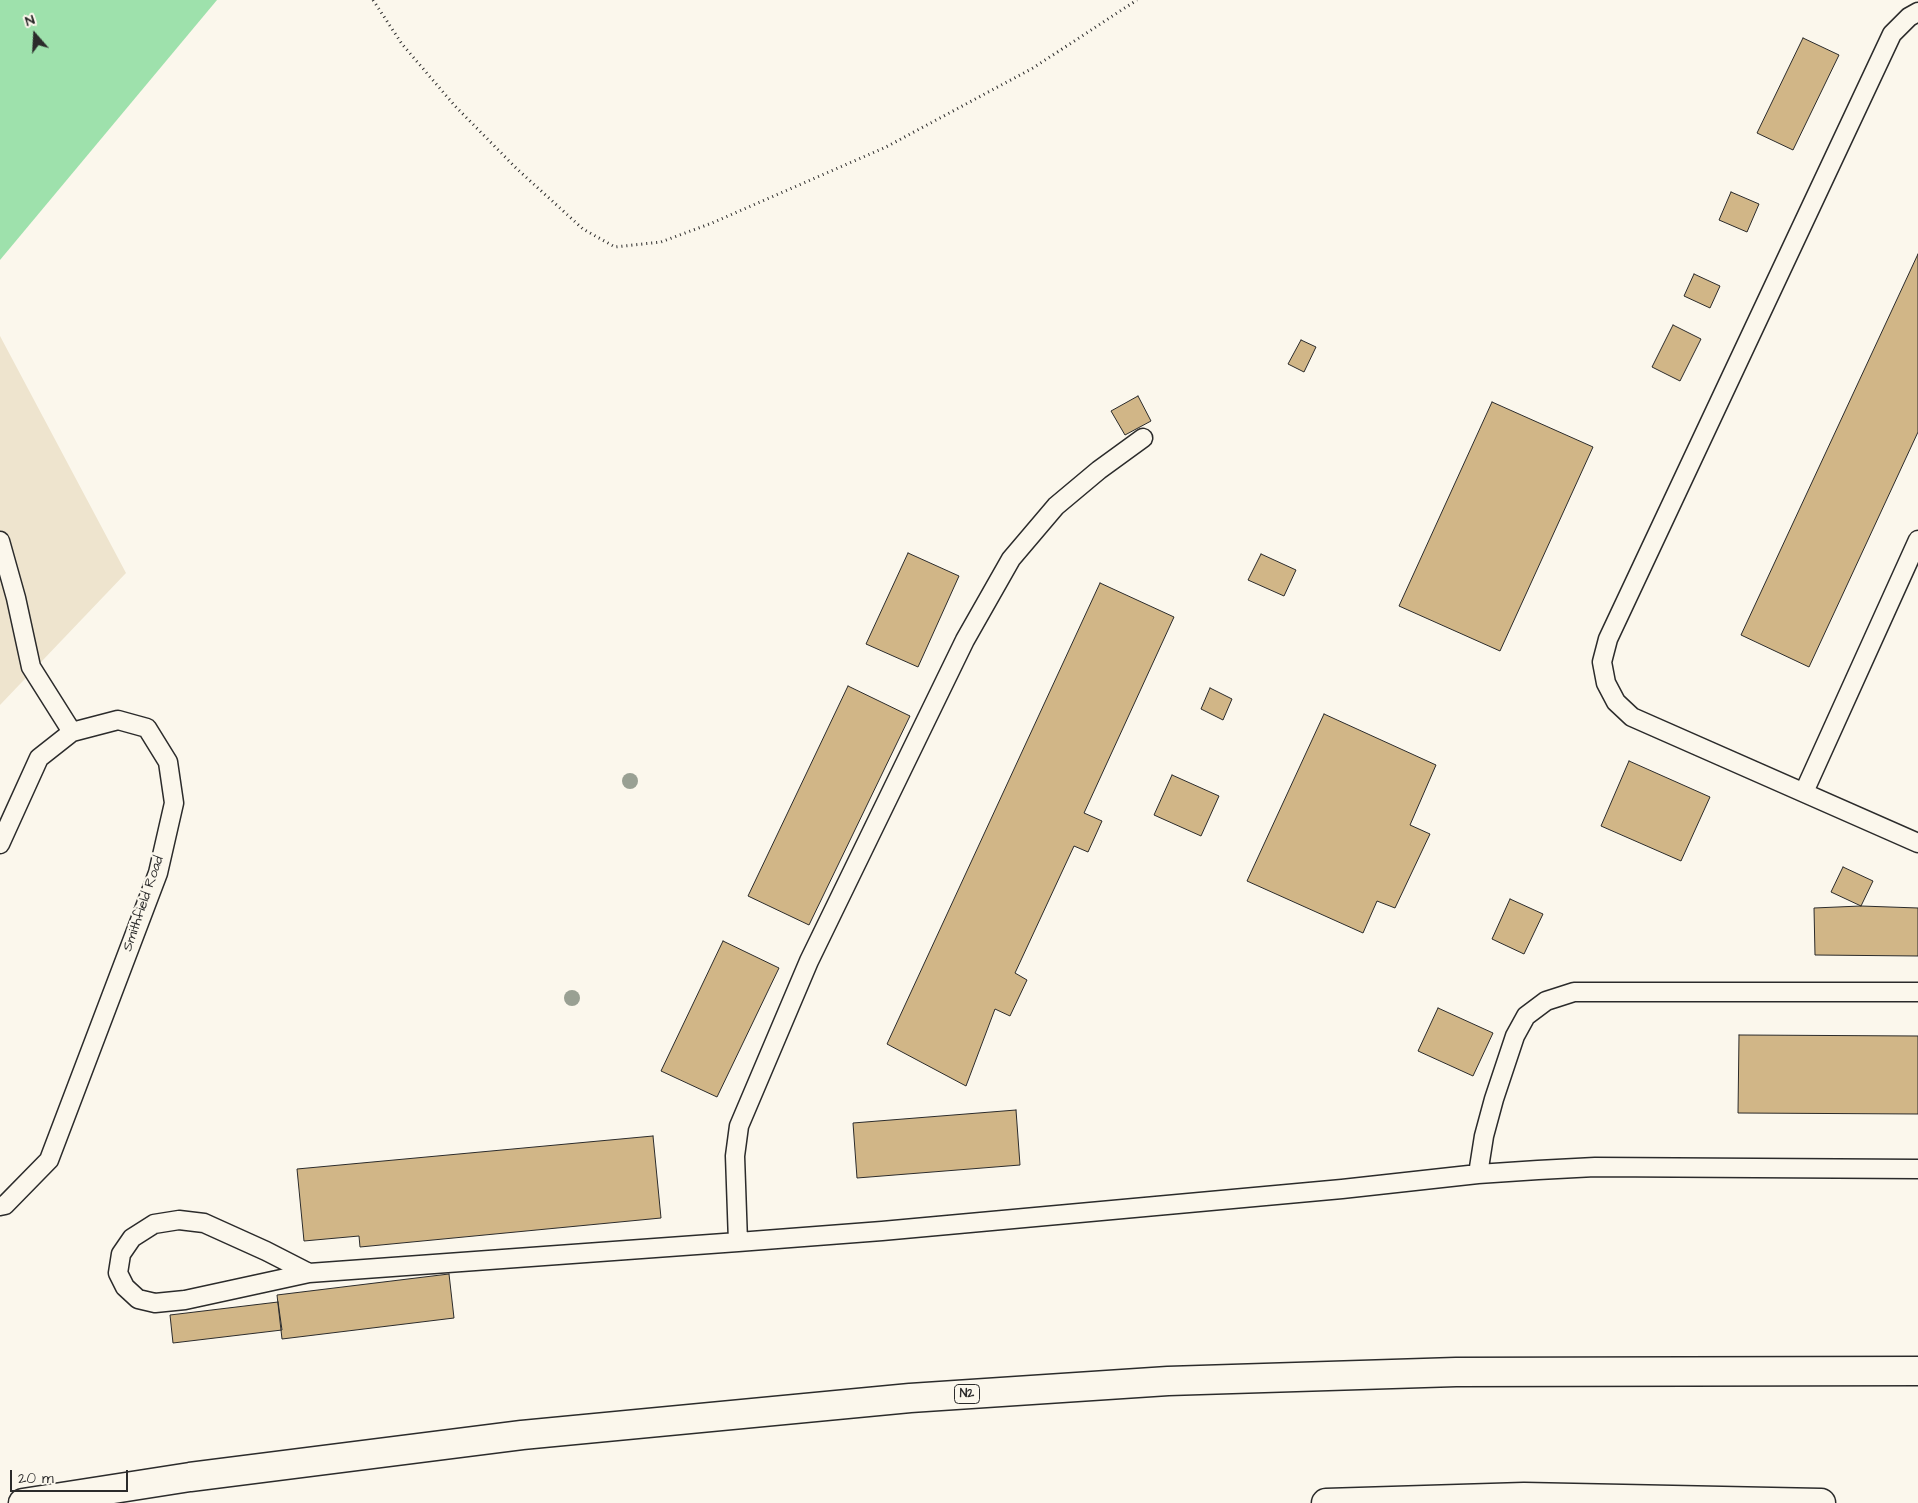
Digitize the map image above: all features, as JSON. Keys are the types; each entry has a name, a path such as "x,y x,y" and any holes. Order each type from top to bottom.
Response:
{"highway":[{"name":"N2","path":"23,1503 190,1477 512,1437 910,1398 1168,1381 1456,1372 1918,1371"},
{"path":"1326,1503 1524,1498 1821,1503"}],"lane":[{"path":"1918,12 1909,16 1892,34 1608,639 1602,662 1606,683 1616,702 1632,717 1918,843"},
{"path":"738,1242 735,1156 739,1126 809,961 966,640 1011,559 1056,506 1098,470 1143,438"},
{"path":"1804,792 1918,540"},
{"path":"0,541 16,598 31,667 72,732"},
{"name":"Smithfield Road","path":"0,844 39,758 72,732 118,720 148,728 168,762 174,803 158,873 50,1160 5,1205 0,1206"},
{"path":"1478,1174 1484,1136 1515,1036 1526,1016 1546,1001 1574,992 1918,992"},
{"path":"309,1273 204,1223 179,1220 154,1224 132,1238 121,1254 118,1273 125,1288 138,1299 155,1303 185,1300 309,1273 882,1231 1478,1174 1596,1166 1918,1169"}],"path":[{"path":"373,0 408,51 455,106 516,168 583,230 615,247 661,242 678,236 712,223 886,146 1034,68 1137,0"}],"shaded area":[{"path":"0,336 126,573 0,705"}],"green space":[{"path":"0,0 217,0 0,260"}],"building":[{"path":"1803,38 1839,55 1793,150 1757,133"},
{"path":"1731,192 1759,204 1747,232 1719,220"},
{"path":"1918,254 1918,432 1809,667 1741,635"},
{"path":"1694,274 1720,286 1710,308 1684,296"},
{"path":"1673,325 1701,339 1680,381 1652,367"},
{"path":"1301,340 1316,347 1304,372 1288,364"},
{"path":"1138,396 1151,421 1125,435 1111,411"},
{"path":"1492,402 1593,447 1500,651 1399,606"},
{"path":"908,553 959,576 918,667 866,644"},
{"path":"1261,554 1296,570 1284,596 1248,580"},
{"path":"1100,583 1174,617 1084,813 1102,821 1088,852 1074,846 1015,973 1027,980 1010,1016 995,1009 966,1086 887,1044"},
{"path":"848,686 910,716 809,925 748,896"},
{"path":"1210,688 1232,699 1223,720 1201,709"},
{"path":"1324,714 1436,765 1410,825 1430,834 1395,908 1377,901 1363,933 1247,881"},
{"path":"1629,761 1710,797 1681,861 1601,826"},
{"path":"1172,775 1219,796 1201,836 1154,815"},
{"path":"1843,867 1873,881 1861,906 1831,892"},
{"path":"1510,899 1543,914 1524,954 1492,939"},
{"path":"1861,906 1918,908 1918,956 1815,955 1814,908"},
{"path":"723,941 779,968 717,1097 661,1071"},
{"path":"1438,1008 1493,1033 1473,1076 1418,1051"},
{"path":"1739,1035 1918,1036 1918,1114 1738,1113"},
{"path":"1016,1110 1020,1165 857,1178 853,1123"},
{"path":"653,1136 661,1218 360,1247 359,1236 304,1241 297,1169"},
{"path":"449,1274 454,1318 282,1339 277,1295"},
{"path":"278,1302 282,1330 173,1343 170,1315"}]}
